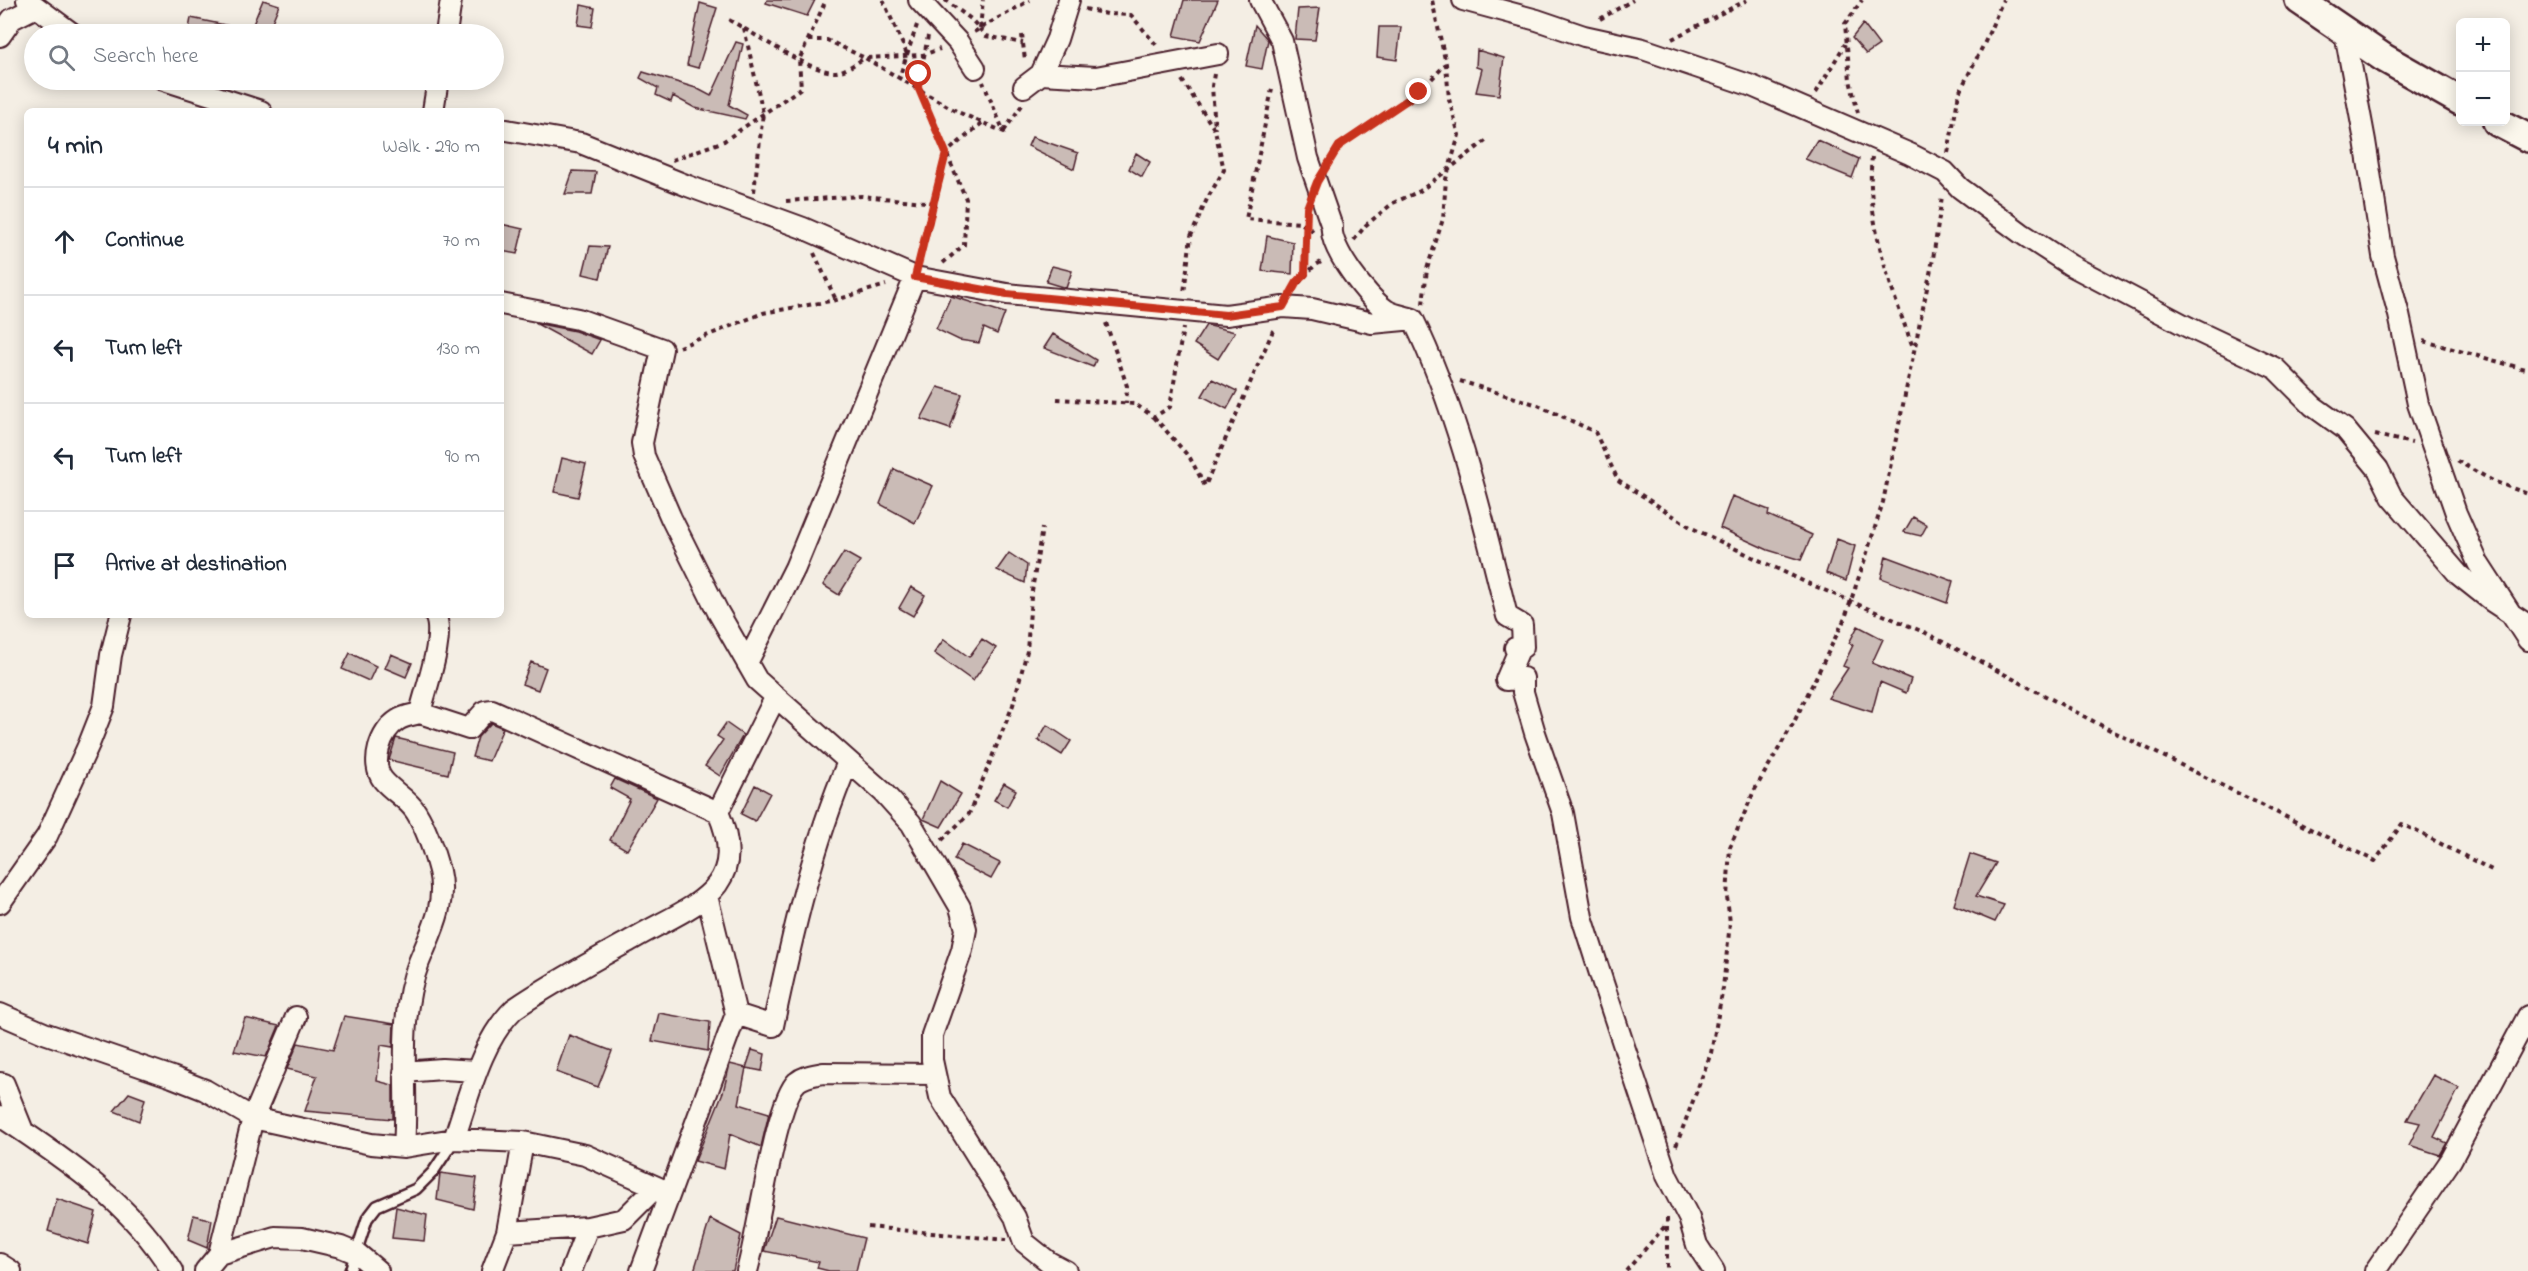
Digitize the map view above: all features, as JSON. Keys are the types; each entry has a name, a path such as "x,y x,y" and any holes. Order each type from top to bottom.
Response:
{"street":[{"path":"447,24 451,0"},
{"path":"1024,87 1041,74 1057,39 1069,0"},
{"path":"1260,0 1282,41 1308,158 1325,213 1332,227 1331,235 1350,272 1386,310 1413,319 1422,338 1468,469 1507,615 1522,625 1523,647 1515,648 1518,652 1517,660 1506,680 1523,678 1523,692 1532,723 1563,813 1582,917 1667,1176 1689,1218 1697,1245 1714,1271"},
{"path":"1463,0 1537,20 1584,36 1643,49 1804,107 1814,115 1945,172 1960,188 2021,233 2070,264 2188,327 2275,368 2313,405 2345,429 2378,469 2392,497 2459,575 2528,625"},
{"path":"2299,0 2345,33 2456,99"},
{"path":"0,36 12,19 31,4 60,24"},
{"path":"930,5 975,68"},
{"path":"2345,33 2383,256 2418,404 2456,513 2478,563 2528,640"},
{"path":"1041,74 1096,76 1218,54"},
{"path":"195,90 252,108"},
{"path":"433,108 436,90"},
{"path":"2505,126 2528,138"},
{"path":"504,130 581,143 803,228 915,277 1007,294 1226,315 1283,307 1312,309 1372,323 1413,319"},
{"path":"747,663 795,568 915,277"},
{"path":"504,305 578,319 662,349 642,443 644,456 671,518 757,680 883,792 911,823 960,907 966,929 962,950 932,1035 932,1060 940,1096 1015,1217 1024,1242 1054,1268"},
{"path":"0,903 47,837 89,744 104,706 111,655 120,618"},
{"path":"420,713 437,643 440,624 437,618"},
{"path":"718,812 775,698"},
{"path":"404,1147 406,1122 404,1072 409,1003 419,963 430,943 441,889 439,870 416,812 384,780 377,769 377,754 386,733 397,720 420,713 469,729 485,711 492,710 718,812 729,835 729,859 723,873 707,896 680,916 638,935 514,1009 502,1021 477,1071 454,1140"},
{"path":"736,1014 773,1026 805,882 826,814 848,762"},
{"path":"641,1271 663,1190 736,1014 707,896"},
{"path":"0,1014 44,1033 205,1090 253,1118 372,1144 404,1147 454,1140 523,1142 585,1155 663,1190"},
{"path":"2375,1271 2451,1160 2528,1016"},
{"path":"205,1271 219,1254 253,1118 296,1017"},
{"path":"404,1072 477,1071"},
{"path":"747,1271 755,1245 766,1183 786,1100 797,1082 808,1076 823,1073 935,1074"},
{"path":"0,1083 4,1084 23,1131"},
{"path":"0,1114 64,1158 102,1190 145,1232 172,1271"},
{"path":"492,1271 507,1232 523,1142"},
{"path":"507,1232 588,1227 624,1219 663,1190"},
{"path":"571,1271 588,1227"},
{"path":"219,1254 275,1237 302,1238 378,1271"},
{"path":"0,1264 11,1271"}],"lane":[{"path":"354,1262 367,1219 376,1206 416,1189 433,1172 454,1140"}],"path":[{"path":"645,169 724,141 801,88 799,60 826,0"},
{"path":"883,0 908,55"},
{"path":"980,28 983,0"},
{"path":"729,20 799,60 826,71 839,72 865,58 923,55 958,42 1030,0"},
{"path":"1422,338 1427,269 1443,219 1450,166 1459,135 1449,99 1446,64 1432,0"},
{"path":"1584,36 1598,21 1633,0"},
{"path":"1643,49 1670,40 1747,0"},
{"path":"1862,0 1845,24 1845,44 1860,121 1874,140 1871,169 1888,282 1913,347"},
{"path":"1667,1176 1713,1042 1730,923 1727,897 1730,847 1754,791 1793,724 1851,601 1883,502 1912,364 1913,347 1933,259 1959,93 2003,0"},
{"path":"930,5 951,3 986,36 1023,43"},
{"path":"899,78 930,5"},
{"path":"662,349 671,350 763,313 836,300 915,277 941,265 964,245 966,199 918,87 930,5"},
{"path":"1107,14 1131,15 1171,63 1215,130"},
{"path":"744,27 763,113 753,198"},
{"path":"808,40 827,40 918,87 958,112 1004,132 990,96 975,68"},
{"path":"1804,107 1815,96 1845,44"},
{"path":"1154,417 1170,407 1184,336 1183,310 1191,236 1207,199 1224,170 1215,130 1212,86 1218,54"},
{"path":"1305,274 1307,208 1317,182 1339,146 1419,92 1446,64"},
{"path":"1273,86 1246,219 1301,223 1338,248 1346,249 1366,225 1393,203 1420,191 1487,140"},
{"path":"915,277 946,153 982,123"},
{"path":"777,202 862,196 935,203"},
{"path":"803,228 836,300"},
{"path":"1057,399 1134,404 1154,417 1190,458 1205,486 1283,307 1297,282 1338,248"},
{"path":"1100,302 1127,386 1126,404"},
{"path":"2403,335 2528,370"},
{"path":"1454,379 1538,405 1595,432 1618,480 1692,528 1926,633 2112,730 2375,861 2402,824 2493,870"},
{"path":"930,852 969,814 1013,705 1027,651 1031,597 1042,528"},
{"path":"1626,1271 1667,1224 1667,1271"},
{"path":"868,1227 1024,1242"}],"building":[{"path":"263,0 279,5 271,24 253,24"},
{"path":"767,0 815,0 807,16 766,3"},
{"path":"1184,0 1218,0 1200,41 1174,36"},
{"path":"700,3 717,8 698,68 687,65"},
{"path":"581,5 595,8 592,27 578,25"},
{"path":"1320,8 1315,40 1295,39 1298,9"},
{"path":"191,18 220,24 190,24"},
{"path":"1863,24 1879,45 1866,54 1852,38"},
{"path":"1255,25 1268,40 1262,69 1246,66"},
{"path":"1379,27 1401,27 1397,60 1377,57"},
{"path":"736,42 743,44 729,105 747,115 745,119 695,108 673,96 671,102 656,95 658,88 640,78 643,72 696,88 711,96"},
{"path":"1477,50 1504,58 1499,95 1476,92 1482,69 1476,67"},
{"path":"1032,137 1078,153 1074,169 1028,146"},
{"path":"1817,140 1859,159 1852,178 1805,159"},
{"path":"1136,153 1150,162 1142,177 1129,169"},
{"path":"573,171 596,172 592,194 565,194"},
{"path":"504,225 523,229 517,254 504,252"},
{"path":"1267,236 1293,242 1292,274 1262,271"},
{"path":"590,246 608,247 600,278 583,274"},
{"path":"1052,266 1072,271 1066,288 1046,282"},
{"path":"951,296 1005,313 997,334 984,328 979,343 959,340 936,329"},
{"path":"535,323 575,331 600,340 592,354"},
{"path":"1206,325 1235,332 1218,359 1194,344"},
{"path":"1053,334 1096,360 1093,367 1044,348"},
{"path":"1212,379 1237,391 1227,409 1202,396"},
{"path":"938,387 962,394 950,429 921,419"},
{"path":"562,458 586,464 578,497 554,492"},
{"path":"894,469 933,486 915,523 880,504"},
{"path":"1732,496 1769,510 1768,515 1812,535 1801,560 1768,550 1720,528"},
{"path":"1913,517 1927,525 1921,536 1904,532"},
{"path":"1837,539 1855,546 1846,581 1826,573"},
{"path":"844,552 860,561 839,595 823,585"},
{"path":"1009,553 1027,565 1025,583 997,570"},
{"path":"1886,556 1953,581 1947,603 1881,578"},
{"path":"911,587 925,595 913,616 899,608"},
{"path":"1858,626 1883,639 1872,663 1911,679 1906,693 1880,682 1872,712 1828,698 1848,668 1843,666 1853,645 1849,643"},
{"path":"944,639 969,657 982,639 996,648 973,681 934,653"},
{"path":"350,653 376,666 369,681 342,669"},
{"path":"391,654 412,663 406,677 385,668"},
{"path":"531,662 546,668 538,690 522,684"},
{"path":"491,723 503,728 489,761 472,757 478,737"},
{"path":"726,723 743,735 720,776 705,766 723,740 717,736"},
{"path":"1047,725 1071,741 1062,755 1038,740"},
{"path":"396,738 453,752 448,774 389,760"},
{"path":"615,779 657,798 627,850 610,840 630,799 610,788"},
{"path":"940,781 961,794 941,827 923,819"},
{"path":"1004,783 1016,790 1007,807 994,800"},
{"path":"755,785 770,793 755,821 741,814"},
{"path":"962,844 1000,863 991,879 954,860"},
{"path":"1970,854 1996,863 1976,896 2004,905 1995,922 1954,905"},
{"path":"659,1013 710,1022 708,1051 652,1041"},
{"path":"344,1016 394,1024 393,1047 381,1045 377,1081 393,1085 393,1119 305,1111 317,1076 287,1069 298,1043 333,1050"},
{"path":"245,1018 279,1026 266,1057 234,1051"},
{"path":"569,1035 612,1051 598,1087 556,1072"},
{"path":"752,1050 765,1054 762,1071 746,1068"},
{"path":"730,1064 746,1068 739,1104 769,1113 761,1147 730,1134 724,1169 695,1161 723,1092"},
{"path":"2433,1075 2459,1088 2434,1137 2447,1143 2440,1155 2409,1145 2420,1123 2407,1120"},
{"path":"129,1093 145,1099 139,1121 114,1111"},
{"path":"440,1173 477,1178 473,1209 437,1200"},
{"path":"57,1199 96,1212 88,1244 48,1231"},
{"path":"396,1207 427,1215 424,1241 392,1238"},
{"path":"194,1215 212,1220 207,1248 188,1240"},
{"path":"776,1216 864,1238 856,1271 829,1271 817,1268 819,1262 764,1251"},
{"path":"710,1219 741,1235 733,1271 694,1271"}],"route":[{"path":"919,74 918,87 946,153 915,277 1007,294 1226,315 1283,307 1297,282 1305,274 1307,208 1317,182 1339,146 1419,92"}]}
